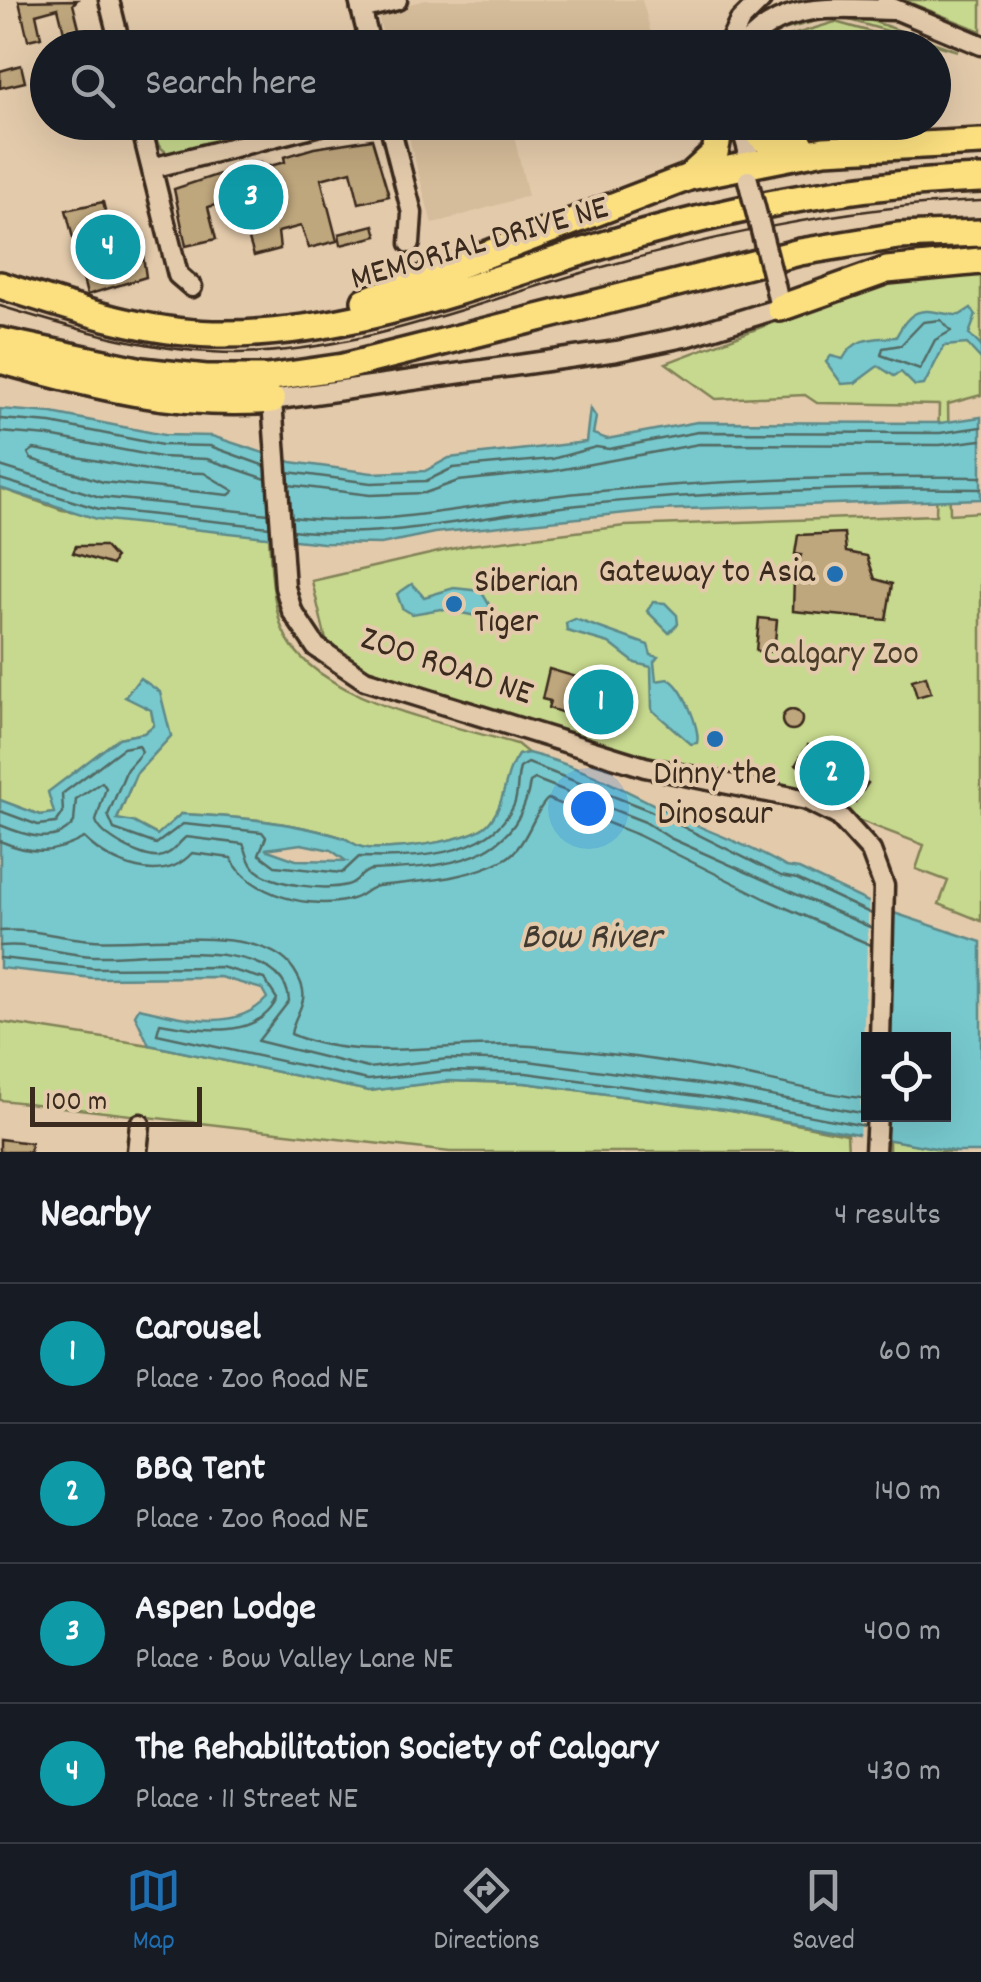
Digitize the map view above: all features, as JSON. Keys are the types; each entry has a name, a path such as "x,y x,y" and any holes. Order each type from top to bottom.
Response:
{"highway":[{"path":"951,139 981,142"},
{"path":"689,177 715,153 718,140"},
{"path":"764,140 783,145 857,140"},
{"path":"214,334 236,324 316,312 400,290 689,177 746,173 872,145 981,142"},
{"name":"MEMORIAL DRIVE NE","path":"0,285 90,313 157,328 214,334 286,332 370,316 628,238 773,202 861,188 981,179"},
{"path":"0,341 142,372 267,378 343,367 800,252 898,236 981,233"},
{"path":"778,296 886,270 981,261"},
{"path":"0,360 95,387 273,410"}],"street":[{"path":"109,0 116,30"},
{"path":"366,30 360,5 396,0"},
{"path":"759,5 885,5 947,30"},
{"path":"741,30 759,5"},
{"path":"750,30 759,5"},
{"path":"951,32 981,44"},
{"path":"145,140 178,275 192,286"},
{"path":"152,168 262,140"},
{"path":"394,140 412,213 410,243"},
{"path":"273,410 689,336 778,296 746,173 729,140"},
{"path":"746,140 746,173"},
{"name":"ZOO ROAD NE","path":"273,410 288,600 299,626 316,648 348,672 645,766 807,800 854,829 871,851 884,886 880,1032"},
{"path":"875,1152 877,1122"},
{"path":"136,1152 140,1124"}],"shaded area":[{"path":"426,0 642,0 650,30 382,30 377,12"},
{"path":"410,140 515,140 528,196 432,224"}],"green space":[{"path":"903,0 981,0 981,31"},
{"path":"852,14 898,30 835,16 787,29 786,17"},
{"path":"835,22 864,30 809,30"},
{"path":"157,140 220,141 168,154"},
{"name":"Calgary Zoo","path":"981,274 981,395 948,404 950,514 981,512 981,921 939,904 948,881 916,869 924,845 858,820 812,791 720,775 619,749 360,667 326,640 312,581 469,545 625,526 936,515 939,405 817,403 805,395 716,399 666,363 875,284 923,276"},
{"path":"0,488 62,510 269,537 274,594 282,628 297,653 321,674 384,706 517,744 528,753 518,755 494,816 488,824 465,836 389,848 361,847 341,837 282,824 201,815 181,814 158,835 133,822 117,820 136,774 171,736 151,710 154,725 144,733 119,738 54,813 40,815 0,800"},
{"path":"0,1022 149,1045 369,1091 448,1081 525,1083 725,1110 847,1134 848,1152 450,1152 0,1100"},
{"path":"889,1139 956,1152 889,1152"}],"water":[{"path":"971,308 976,315 969,334 981,346 981,359 967,344 944,346 924,385 915,386 901,372 894,376 878,366 855,383 842,384 826,362 831,356 843,359 853,346 866,340 896,337 917,312 960,315"},
{"path":"590,408 596,417 593,434 607,439 697,422 940,423 981,417 981,499 655,510 434,533 381,544 323,543 97,519 0,488 0,409 52,413 164,435 212,436 291,462 372,473 425,471 449,458 586,442"},
{"path":"412,584 424,597 454,588 481,591 490,606 482,617 441,609 412,614 402,608 397,594"},
{"path":"653,602 665,603 677,615 678,624 669,633 647,611"},
{"path":"575,619 648,645 651,655 658,657 654,662 656,681 668,679 674,683 690,708 697,743 691,744 652,710 651,667 635,663 609,643 567,631 566,623"},
{"name":"Bow River","path":"140,678 160,692 171,736 136,774 117,819 133,822 157,835 181,814 282,824 373,848 447,840 488,824 513,763 518,755 528,753 605,781 885,910 981,942 981,1152 957,1152 725,1110 525,1083 448,1081 369,1091 149,1045 135,1015 139,1008 206,1020 239,1016 267,998 262,989 220,977 93,978 0,968 0,800 40,815 54,813 48,792 119,738 144,733 154,725 151,710 125,697","holes":["301,844 331,850 346,861 296,860 265,849"]}],"pier":[{"path":"869,896 894,907 888,1032 863,1032"},
{"path":"861,1092 861,1122 872,1122 884,1144 859,1141"}],"building":[{"path":"77,0 73,4 80,30 64,30 58,8 36,14 39,30 30,30 28,40 19,1"},
{"path":"21,65 25,82 0,88 0,71"},
{"path":"372,140 389,196 359,203 351,171 321,179 337,241 309,248 301,226 278,232 280,249 254,256 237,200 208,207 216,239 186,246 174,189 253,163 260,163 262,168 285,162 284,157 314,148"},
{"path":"103,202 113,243 140,235 146,277 87,295 66,210"},
{"path":"374,225 377,236 341,245 339,234"},
{"name":"Gateway to Asia","path":"844,533 846,552 867,556 875,579 892,584 886,620 793,611 794,577 801,555 795,554 798,535"},
{"path":"76,546 104,546 115,558 112,565 73,553"},
{"path":"759,618 777,620 774,652 756,651"},
{"path":"549,669 587,680 583,693 605,689 615,698 612,715 597,719 585,704 571,700 567,714 548,708 550,701 542,699"},
{"path":"926,676 931,693 917,697 912,680"},
{"path":"792,710 802,720 792,730 782,720"},
{"path":"808,745 868,783 855,802 796,764"},
{"path":"0,1139 31,1143 30,1152 0,1152"}],"tram line":[{"path":"0,306 88,331 177,349 281,351 365,337 571,276 774,226 876,210 981,201"}],"place":[{"name":"Aspen Lodge","path":"251,197"},
{"name":"The Rehabilitation Society of Calgary","path":"108,247"},
{"name":"Gateway to Asia","path":"835,574"},
{"name":"Siberian Tiger","path":"454,604"},
{"name":"Carousel","path":"601,702"},
{"name":"Dinny the Dinosaur","path":"715,739"},
{"name":"BBQ Tent","path":"832,773"}]}
